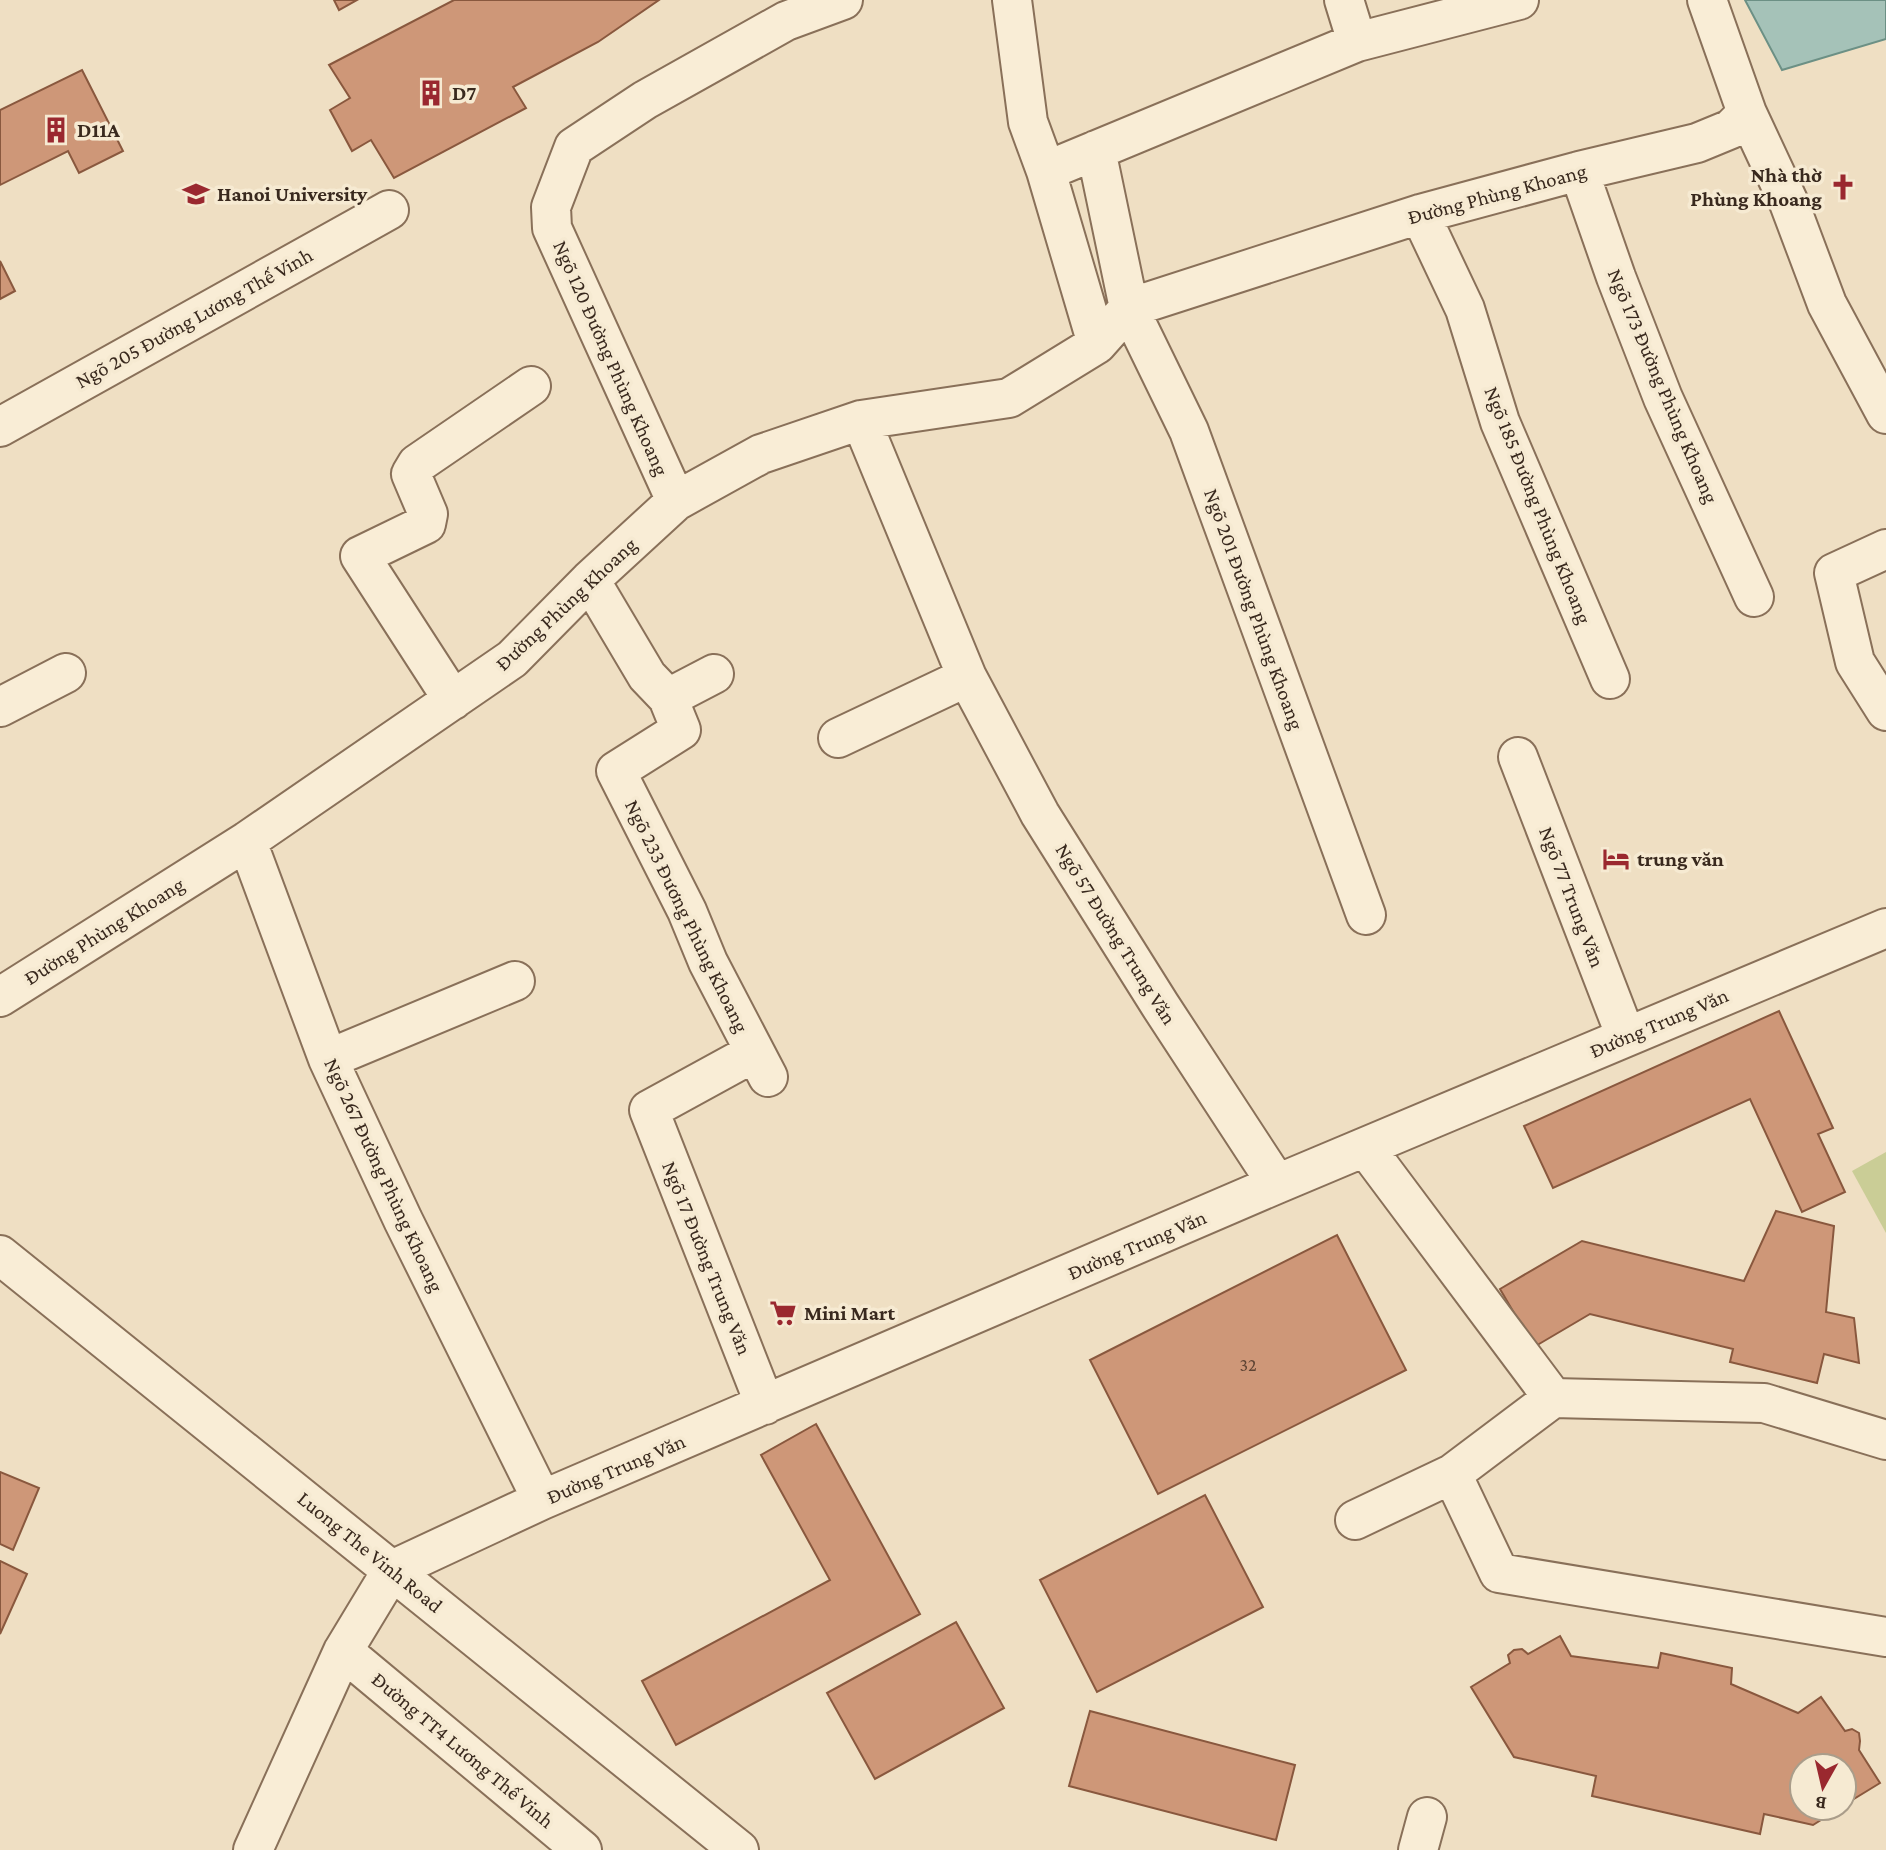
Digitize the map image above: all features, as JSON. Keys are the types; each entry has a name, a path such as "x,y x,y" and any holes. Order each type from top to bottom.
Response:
{"street":[{"name":"Ngõ 120 Đường Phùng Khoang","path":"676,502 552,228 551,207 574,147 645,100 774,27 843,0"},
{"path":"1012,0 1028,122 1046,171 1097,344"},
{"path":"1344,0 1357,42"},
{"path":"1046,171 1357,42 1519,0"},
{"path":"1707,0 1747,113 1789,202 1828,304 1886,414"},
{"name":"Đường Phùng Khoang","path":"0,997 247,841 512,659 590,580 676,502 761,454 861,420 1009,398 1097,344 1129,308 1420,214 1579,171 1697,143 1731,129 1747,113"},
{"path":"1096,150 1129,308"},
{"name":"Ngõ 173 Đường Phùng Khoang","path":"1579,171 1663,398 1754,597"},
{"name":"Ngõ 205 Đường Lương Thế Vinh","path":"0,427 388,209"},
{"name":"Ngõ 185 Đường Phùng Khoang","path":"1420,214 1465,309 1500,422 1610,679"},
{"name":"Ngõ 201 Đường Phùng Khoang","path":"1129,308 1189,431 1366,915"},
{"path":"453,700 360,556 426,524 428,514 411,474 417,464 531,386"},
{"name":"Ngõ 57 Đường Trung Văn","path":"861,420 967,677 1040,814 1277,1184"},
{"path":"1886,549 1834,573 1855,662 1886,711"},
{"name":"Ngõ 233 Đương Phùng Khoang","path":"590,580 648,676 668,698 681,730 615,771 687,911 708,962 761,1065 649,1110"},
{"path":"0,707 66,673"},
{"path":"668,698 714,674"},
{"path":"838,738 967,677"},
{"name":"Ngõ 77 Trung Văn","path":"1518,757 1626,1037"},
{"name":"Ngõ 267 Đường Phùng Khoang","path":"247,841 328,1059 403,1220 542,1500"},
{"name":"Đường Trung Văn","path":"392,1570 542,1500 1277,1184 1886,928"},
{"path":"328,1059 515,981"},
{"name":"Ngõ 17 Đường Trung Văn","path":"649,1110 765,1405"},
{"path":"1366,1148 1553,1398"},
{"name":"Luong The Vinh Road","path":"0,1255 739,1850"},
{"path":"1354,1520 1452,1474 1553,1398 1764,1403 1886,1440"},
{"path":"1452,1474 1499,1573 1886,1637"},
{"path":"253,1850 343,1651 392,1570"},
{"name":"Đường TT4 Lương Thế Vinh","path":"343,1651 582,1850"}],"green space":[{"path":"1886,1152 1886,1233 1852,1171"}],"water":[{"path":"1745,0 1886,0 1886,39 1782,70"}],"building":[{"path":"334,0 357,0 339,10"},
{"name":"D7","path":"454,0 659,0 598,42 513,87 526,108 394,178 371,140 352,151 330,110 350,98 329,65"},
{"name":"D11A","path":"82,70 123,151 79,173 68,151 0,185 0,110"},
{"path":"0,261 15,291 0,299"},
{"path":"1779,1011 1833,1128 1818,1134 1845,1192 1802,1212 1750,1099 1553,1188 1524,1126"},
{"path":"1776,1211 1834,1226 1826,1312 1854,1318 1859,1363 1824,1354 1817,1383 1730,1362 1733,1349 1590,1314 1534,1347 1500,1289 1582,1241 1744,1281"},
{"path":"1337,1235 1406,1370 1158,1494 1090,1360"},
{"path":"816,1424 920,1614 676,1745 642,1681 830,1580 761,1455"},
{"path":"0,1472 39,1488 13,1550 0,1544"},
{"path":"1205,1495 1263,1607 1097,1692 1040,1580"},
{"path":"0,1561 27,1574 0,1634"},
{"path":"956,1622 1004,1708 875,1779 827,1693"},
{"path":"1560,1636 1571,1656 1658,1668 1661,1653 1732,1668 1731,1684 1798,1713 1821,1697 1845,1731 1852,1729 1859,1733 1859,1750 1880,1783 1858,1796 1858,1752 1788,1752 1788,1819 1764,1814 1760,1834 1592,1796 1596,1776 1514,1757 1471,1687 1510,1663 1508,1655 1514,1650 1522,1649 1528,1654"},
{"path":"1090,1711 1295,1765 1276,1840 1069,1786"}],"place":[{"name":"D7","path":"431,93"},
{"name":"D11A","path":"56,130"},
{"name":"Nhà thờ Phùng Khoang","path":"1843,187"},
{"name":"Hanoi University","path":"196,194"},
{"name":"trung văn","path":"1616,859"},
{"name":"Mini Mart","path":"783,1313"}]}
